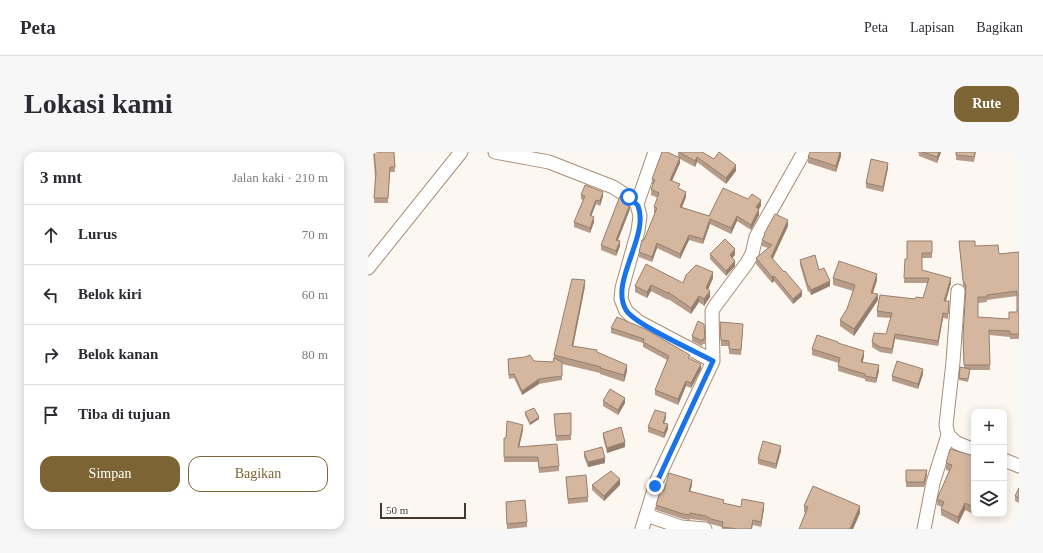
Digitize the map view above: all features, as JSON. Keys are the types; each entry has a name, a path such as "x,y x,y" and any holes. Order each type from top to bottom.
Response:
{"street":[{"path":"368,268 461,152"},
{"path":"495,152 549,162 613,187 637,204"},
{"path":"655,152 637,204 640,216 638,231 622,288 621,299 626,311 639,322 713,361"},
{"path":"642,529 657,480 713,361 712,311 714,306 747,263 752,254 756,237 804,152"},
{"path":"924,529 933,483 948,435 946,425 953,362 958,291"},
{"path":"948,435 957,443 971,449"},
{"path":"1007,461 1019,466"},
{"path":"646,515 681,527 705,529"}],"building":[{"path":"374,152 394,152 395,167 390,167 388,198 374,198 376,173"},
{"path":"662,152 667,152 680,158 670,180 680,184 678,188 686,192 680,207 709,216 723,188 748,199 752,194 761,200 756,207 759,209 751,225 737,216 731,228 710,219 703,239 689,235 680,254 657,243 652,257 639,252 642,240 644,240 657,208 654,207 659,193 651,189 655,180 652,179"},
{"path":"679,152 702,152 714,159 719,152 736,165 726,178 697,157 695,161"},
{"path":"810,152 840,152 836,166 808,157"},
{"path":"922,152 939,152 937,157"},
{"path":"956,152 975,152 974,157 956,155"},
{"path":"871,159 888,163 883,187 866,183"},
{"path":"585,185 603,192 600,201 596,200 590,215 594,217 590,228 574,222 585,196 581,195"},
{"path":"620,196 630,204 616,240 620,241 616,251 601,245"},
{"path":"775,214 788,220 771,257 802,291 793,299 774,276 772,277 756,258 772,245 762,240"},
{"path":"725,239 735,249 730,255 735,261 726,271 710,254"},
{"path":"907,241 932,241 932,253 922,253 922,270 951,278 944,301 949,301 948,314 943,313 938,341 895,334 892,349 880,347 872,342 874,333 886,334 892,313 877,311 880,295 915,299 916,297 923,298 929,278 904,278 905,259 907,259"},
{"path":"959,241 975,241 975,246 998,245 999,254 1019,252 1019,334 1010,334 1010,331 989,330 990,365 964,365 963,336 966,286 963,280","holes":["1017,291 1017,312 1009,312 1009,319 978,317 978,297 987,297 987,295"]},
{"path":"815,255 819,270 824,268 830,281 811,290 808,286 800,260"},
{"path":"839,261 877,274 871,293 878,294 854,329 840,320 847,309 855,285 833,278"},
{"path":"646,264 683,283 686,275 696,265 713,272 706,288 710,291 704,299 699,296 691,308 668,292 651,285 647,292 635,286"},
{"path":"572,279 585,280 572,346 597,350 597,352 627,365 624,375 600,368 601,367 554,355"},
{"path":"617,317 645,329 690,355 688,358 701,364 691,383 686,381 678,399 655,390 669,356 643,342 644,339 611,328"},
{"path":"698,321 704,324 705,339 702,341 692,336"},
{"path":"720,322 743,324 741,350 729,349 729,341 721,340"},
{"path":"817,335 864,351 861,362 879,365 876,378 865,376 865,374 838,366 840,358 812,349"},
{"path":"530,355 534,361 553,362 554,358 562,362 562,376 539,379 522,391 514,374 509,375 508,359"},
{"path":"897,361 923,369 918,384 892,376"},
{"path":"960,367 970,369 968,379 959,378"},
{"path":"610,389 625,398 618,410 603,401"},
{"path":"534,408 539,417 530,423 525,412"},
{"path":"655,410 666,413 663,423 668,424 664,433 648,427"},
{"path":"571,413 571,435 556,436 554,414"},
{"path":"507,421 523,425 518,447 557,444 559,466 539,468 538,457 504,457 504,438 506,438"},
{"path":"621,427 625,442 607,448 603,433"},
{"path":"763,441 781,446 776,464 758,459"},
{"path":"602,447 605,458 588,462 584,452"},
{"path":"950,449 971,455 971,506 965,503 958,517 941,509 944,502 937,499 952,465 946,463"},
{"path":"906,470 927,470 924,482 906,482"},
{"path":"611,471 620,479 604,496 592,485"},
{"path":"669,473 692,480 689,491 724,500 723,503 741,507 742,499 764,503 761,522 753,520 751,529 722,527 723,522 706,516 690,513 690,515 683,514 656,505 661,489 664,490"},
{"path":"586,475 588,497 568,499 566,477"},
{"path":"813,486 860,506 850,529 799,529 808,507 804,506"},
{"path":"1019,488 1019,498 1015,496"},
{"path":"525,500 527,522 507,524 506,502"}],"route":[{"path":"629,197 637,204 640,216 638,231 622,288 621,299 626,311 639,322 713,361 655,486"}]}
